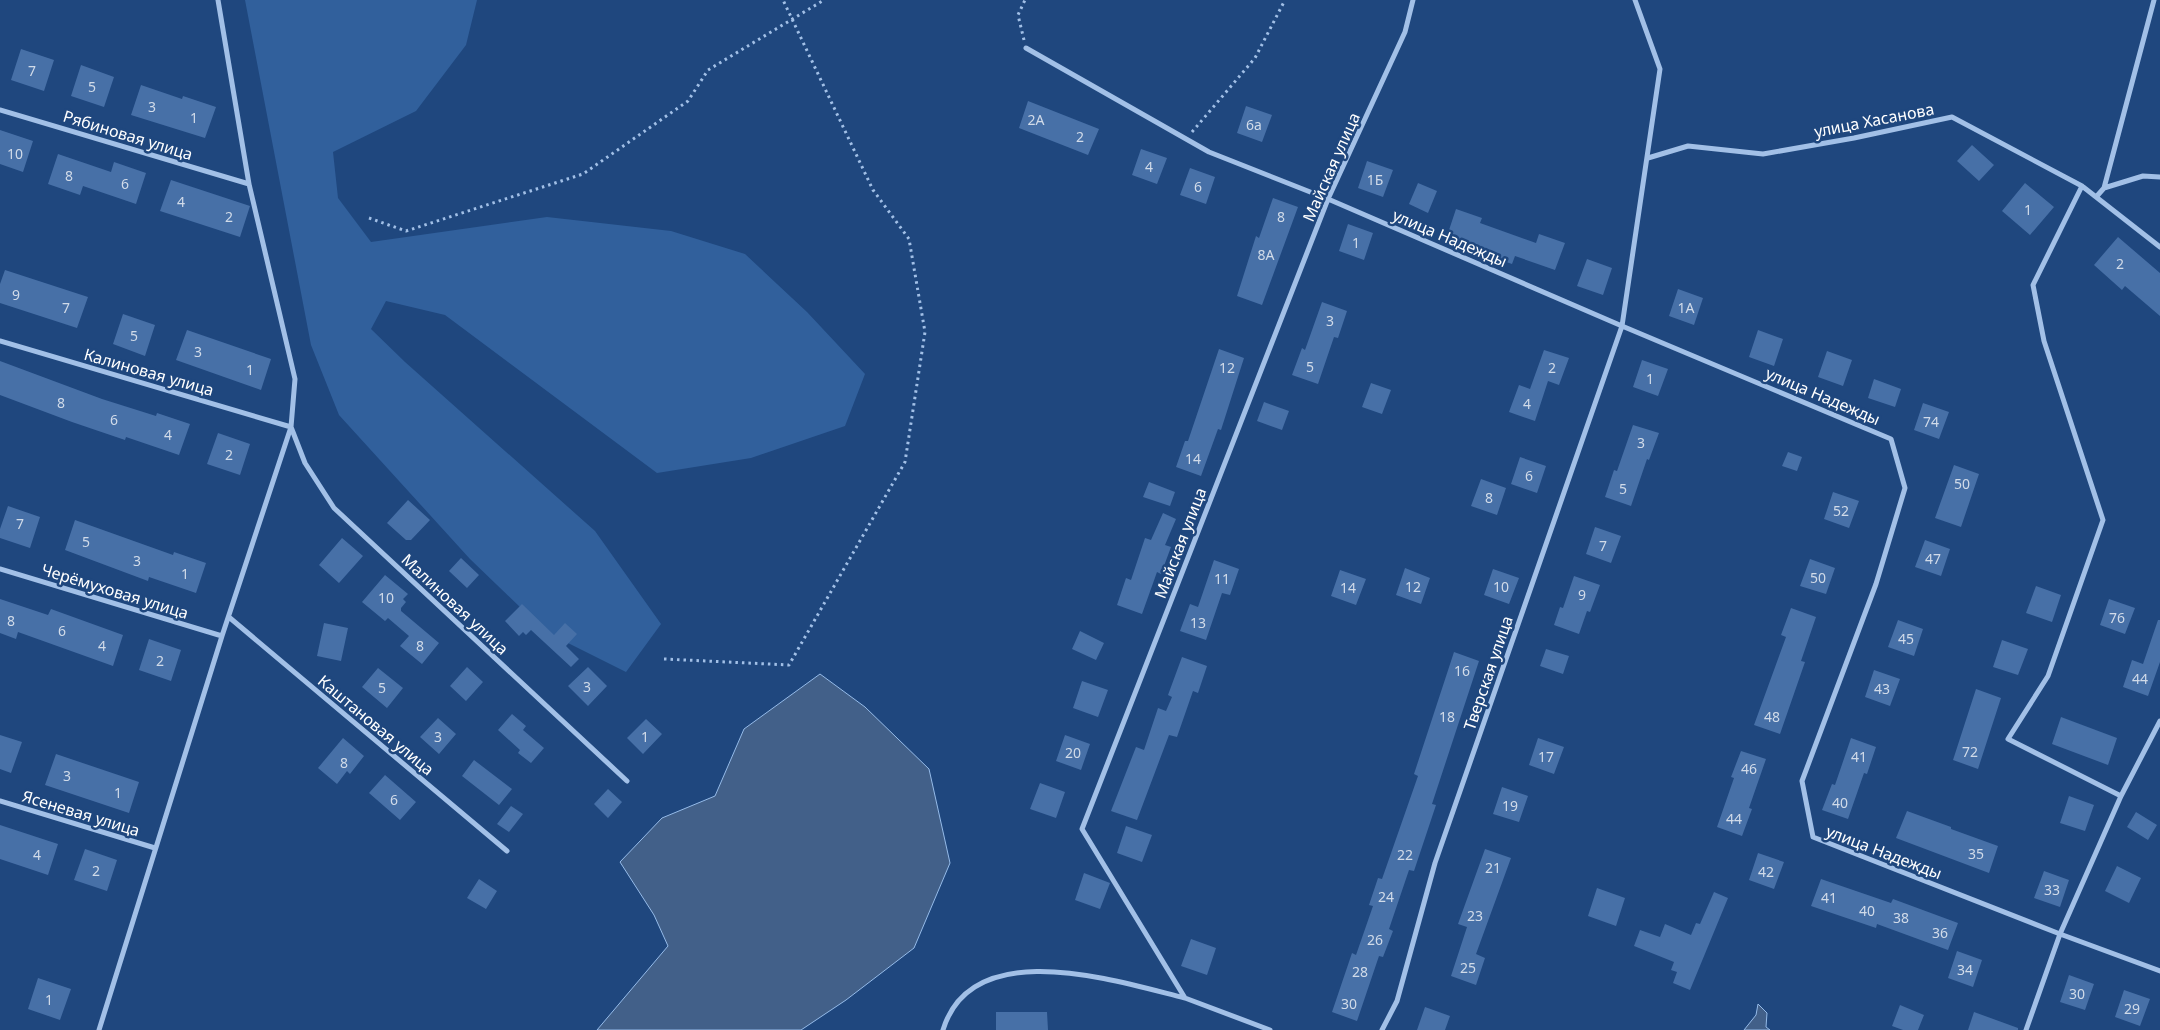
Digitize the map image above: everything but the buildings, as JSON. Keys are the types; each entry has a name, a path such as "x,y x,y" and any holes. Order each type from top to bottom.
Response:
{"street":[{"path":"99,1030 222,636 230,618 291,427 295,379 249,184 218,0"},
{"name":"Майская улица","path":"1185,998 1082,829 1328,199 1405,32 1413,0"},
{"name":"Тверская улица","path":"1382,1030 1397,1002 1435,863 1622,326 1660,69 1635,0"},
{"path":"2097,196 2104,188 2154,0"},
{"name":"улица Надежды","path":"1026,48 1209,152 1328,199 1622,326 1891,438 1905,488 1876,584 1802,781 1813,838 2160,971"},
{"name":"Рябиновая улица","path":"0,110 249,184"},
{"name":"улица Хасанова","path":"1648,158 1688,146 1763,154 1854,138 1952,117 2082,186 2160,247"},
{"path":"2104,188 2143,176 2160,177"},
{"path":"2082,186 2033,284 2044,341 2103,520 2048,676 2008,739 2121,796"},
{"name":"Калиновая улица","path":"0,341 291,427"},
{"name":"Малиновая улица","path":"291,427 305,463 334,508 627,781"},
{"name":"Черёмуховая улица","path":"0,569 222,636"},
{"name":"Каштановая улица","path":"230,618 507,851"},
{"path":"2026,1030 2060,934 2121,796 2160,721"},
{"name":"Ясеневая улица","path":"0,801 155,848"},
{"path":"943,1030 956,1002 973,986 1019,971 1086,975 1185,998 1270,1030"}],"path":[{"path":"664,659 789,665 905,462 925,332 909,239 873,190 783,0"},
{"path":"369,218 406,231 583,174 688,101 708,70 824,0"},
{"path":"1025,0 1018,15 1026,48"},
{"path":"1186,139 1255,58 1285,0"}],"shaded area":[{"path":"245,0 477,0 466,45 416,111 333,152 338,198 371,242 547,217 671,231 745,254 807,312 865,374 845,426 751,458 657,473 445,315 386,301 371,329 405,362 595,531 661,624 626,672 546,632 470,559 339,415 311,345"},
{"path":"820,674 865,707 929,769 950,863 914,948 846,1000 801,1030 597,1030 668,946 654,915 620,862 662,818 715,796 744,729"},
{"path":"1758,1004 1767,1013 1766,1027 1770,1030 1744,1030 1756,1015"}]}
